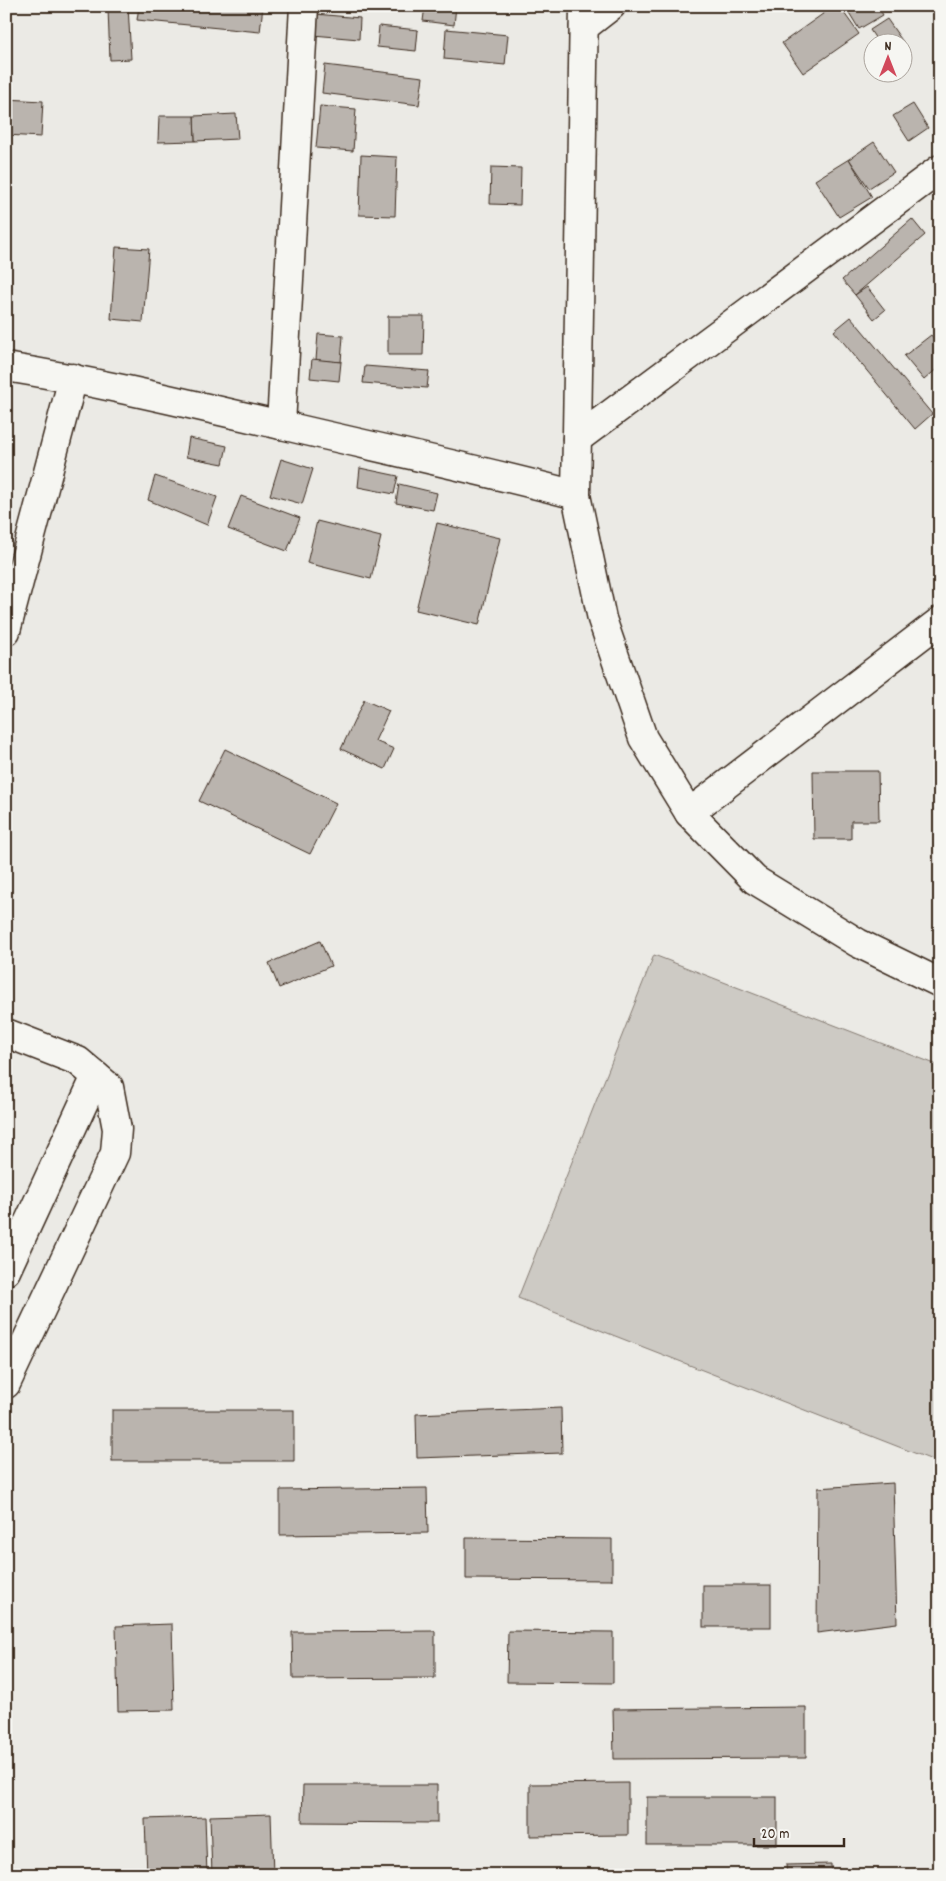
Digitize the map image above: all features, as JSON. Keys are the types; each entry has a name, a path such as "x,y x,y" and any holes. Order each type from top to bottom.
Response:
{"street":[{"path":"281,425 304,6"},
{"path":"611,6 584,16 576,494 602,619 642,738 689,813 755,880 858,943 940,983"},
{"path":"577,439 940,168"},
{"path":"6,367 73,378 489,472 576,494"},
{"path":"6,631 73,378"},
{"path":"689,813 940,621"},
{"path":"6,1033 78,1061 109,1087 117,1129 115,1153 6,1384"},
{"path":"6,1271 96,1076"}],"shaded area":[{"path":"654,955 940,1066 940,1463 518,1298"}],"building":[{"path":"99,6 128,6 131,59 110,60 108,9 99,9"},
{"path":"139,6 263,6 260,32 137,20"},
{"path":"425,6 456,6 454,25 423,21"},
{"path":"834,6 839,6 859,34 803,73 782,43"},
{"path":"845,6 878,6 883,15 859,29"},
{"path":"315,14 360,18 359,39 313,35"},
{"path":"887,19 896,32 871,32 870,30"},
{"path":"379,26 418,30 416,51 377,47"},
{"path":"446,29 508,35 505,65 444,59"},
{"path":"325,65 423,77 419,105 322,93"},
{"path":"6,99 43,101 41,137 6,135"},
{"path":"913,104 928,128 909,141 893,116"},
{"path":"320,106 356,109 353,151 316,148"},
{"path":"236,114 238,139 195,141 194,116"},
{"path":"159,116 194,116 195,141 158,142"},
{"path":"874,142 894,172 869,188 849,159"},
{"path":"361,155 397,157 395,216 359,215"},
{"path":"849,159 872,197 839,217 815,180"},
{"path":"491,167 521,168 520,205 490,204"},
{"path":"912,219 925,235 855,295 842,280"},
{"path":"116,247 149,249 143,322 111,319"},
{"path":"867,287 885,310 874,319 855,295"},
{"path":"388,316 424,316 423,355 388,355"},
{"path":"851,317 932,414 915,429 834,331"},
{"path":"318,334 343,336 341,362 316,360"},
{"path":"931,335 940,345 940,366 924,380 904,356"},
{"path":"312,359 341,362 339,381 310,378"},
{"path":"365,366 429,371 427,388 363,383"},
{"path":"189,438 227,446 223,464 186,457"},
{"path":"281,459 313,469 302,504 270,495"},
{"path":"360,468 398,476 394,494 358,487"},
{"path":"155,476 217,497 207,525 148,500"},
{"path":"399,484 437,493 433,510 396,503"},
{"path":"241,496 300,518 287,551 228,529"},
{"path":"317,521 381,537 371,579 307,563"},
{"path":"437,523 500,538 479,625 416,610"},
{"path":"364,700 389,711 375,741 394,749 385,769 341,749"},
{"path":"225,749 336,803 310,854 199,801"},
{"path":"813,771 878,771 879,821 851,821 851,839 814,839"},
{"path":"320,941 331,966 279,988 269,963"},
{"path":"561,1408 562,1453 417,1458 416,1414"},
{"path":"112,1410 294,1410 294,1461 112,1461"},
{"path":"893,1483 897,1623 817,1633 818,1488"},
{"path":"427,1488 428,1533 280,1535 280,1490"},
{"path":"466,1538 612,1539 612,1580 466,1579"},
{"path":"703,1585 771,1585 771,1627 703,1627"},
{"path":"172,1624 174,1710 118,1711 116,1626"},
{"path":"435,1631 435,1678 293,1679 292,1632"},
{"path":"508,1631 613,1632 613,1683 507,1682"},
{"path":"806,1707 806,1758 614,1759 613,1709"},
{"path":"628,1783 628,1835 530,1836 530,1784"},
{"path":"303,1785 437,1785 437,1823 302,1822"},
{"path":"647,1797 777,1797 777,1845 647,1845"},
{"path":"271,1814 273,1875 212,1875 210,1816"},
{"path":"205,1817 207,1875 147,1875 145,1819"},
{"path":"831,1864 831,1875 787,1875 786,1865"},
{"path":"601,1873 601,1875 549,1875"}]}
